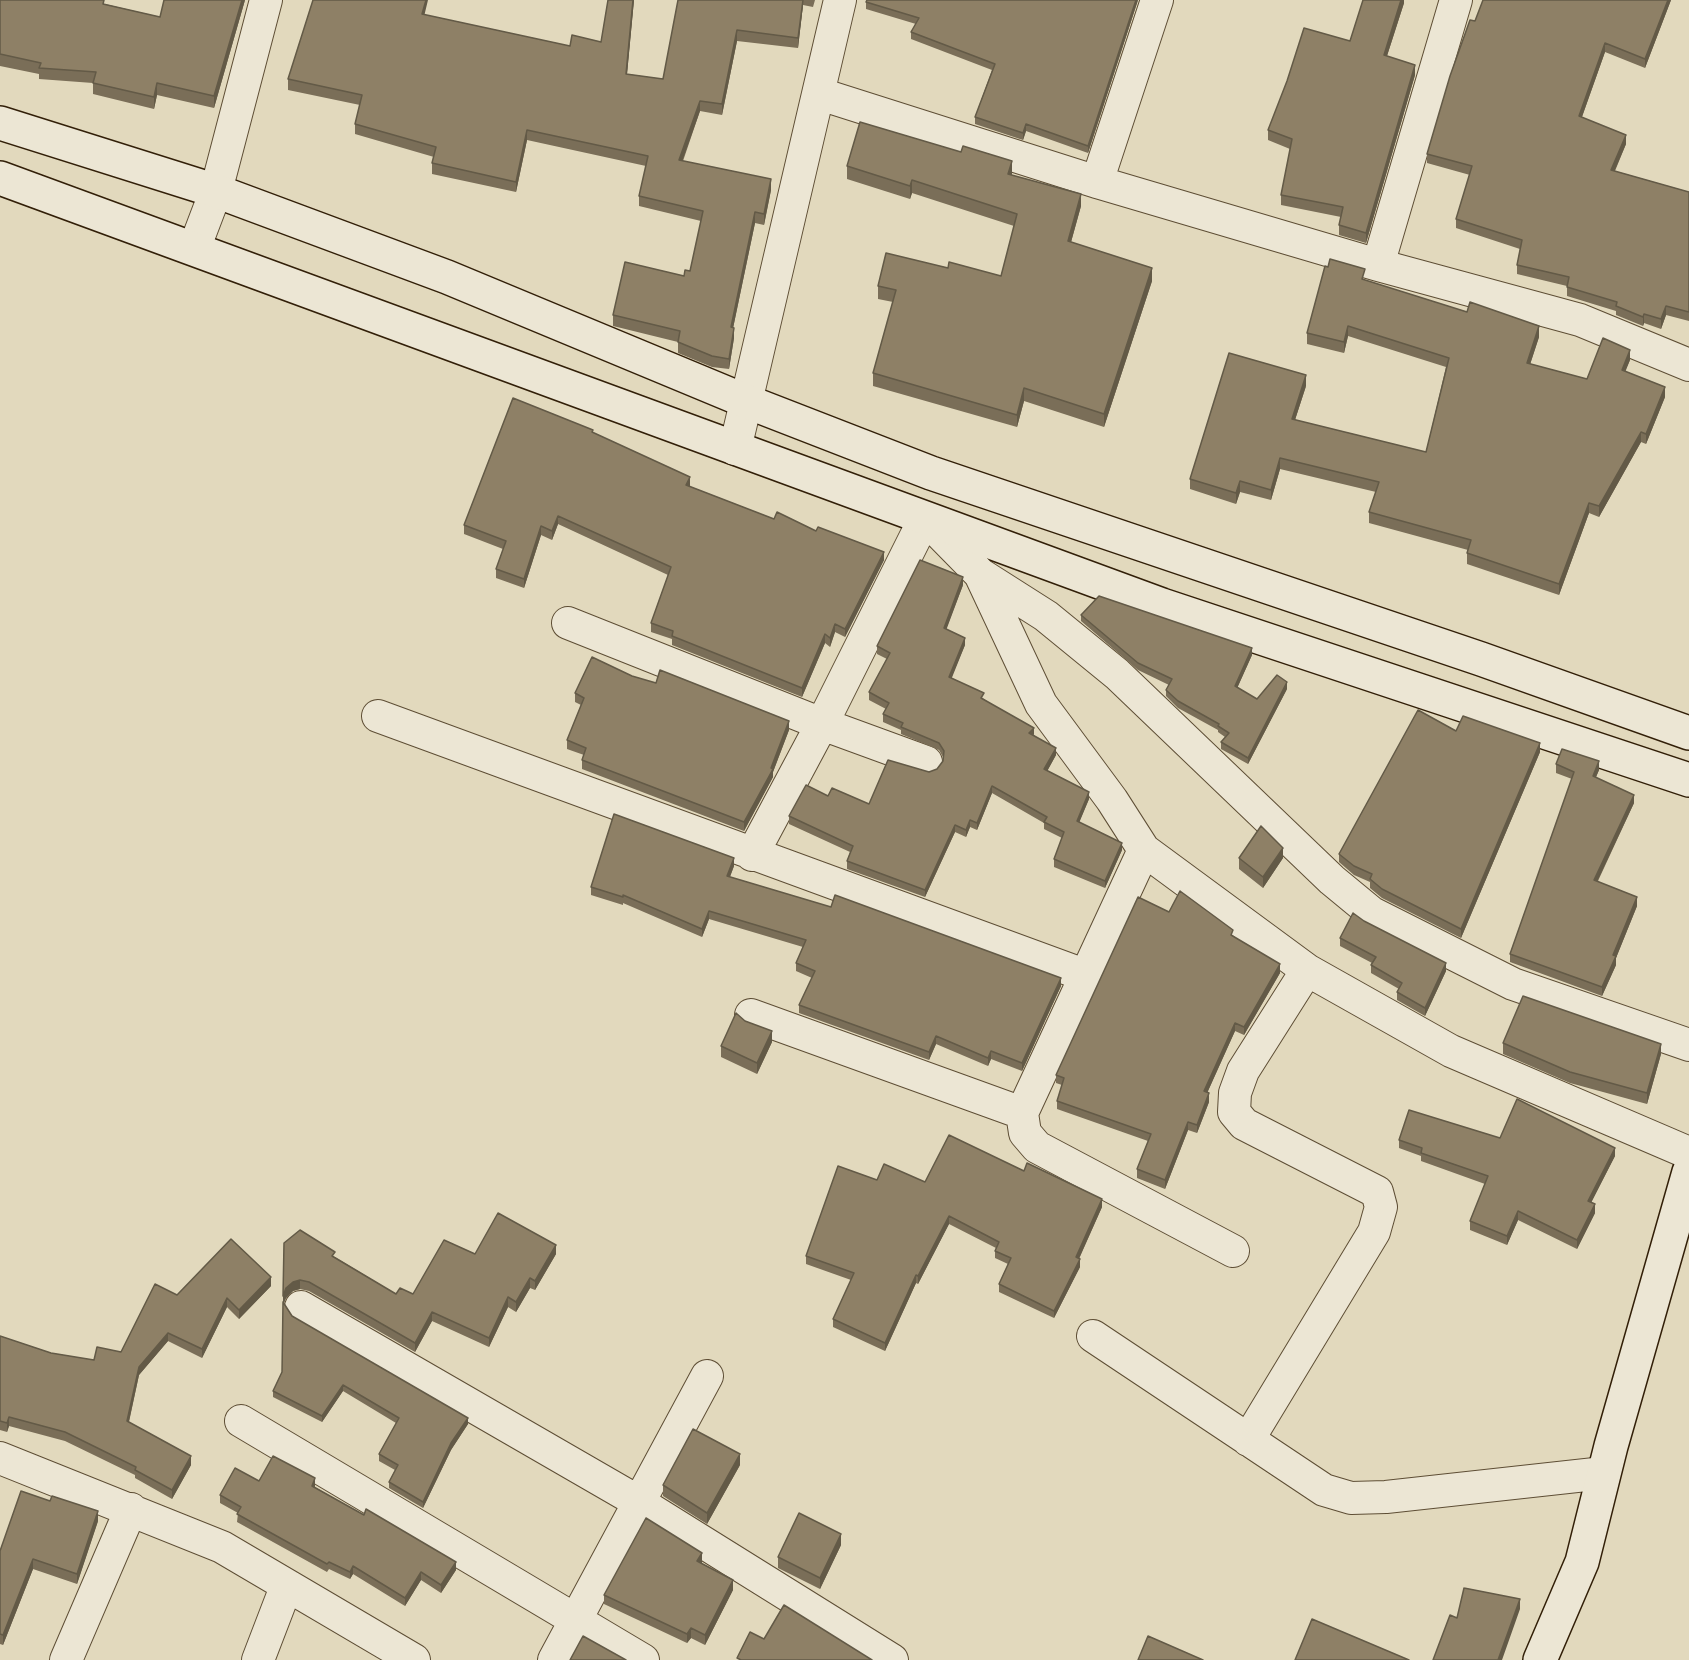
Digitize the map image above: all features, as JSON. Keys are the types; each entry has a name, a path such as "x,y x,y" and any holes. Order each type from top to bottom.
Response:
{"main road":[{"path":"0,123 216,191 447,278 748,402 932,473 1470,656 1689,734"},
{"path":"0,178 1162,605 1689,780"},
{"path":"1540,1660 1582,1562 1604,1473 1689,1172"}],"street":[{"path":"194,249 216,191 266,0"},
{"path":"735,448 748,402 840,0"},
{"path":"1097,182 1158,0"},
{"path":"1378,265 1456,0"},
{"path":"820,94 1097,182 1378,265 1580,320 1689,365"},
{"path":"752,855 822,724 925,518 980,574 1046,616 1117,674 1332,880 1372,913 1513,984 1689,1045"},
{"path":"980,574 1041,704 1112,800 1144,850 1307,970 1451,1051 1689,1153"},
{"path":"568,623 822,724 926,762"},
{"path":"378,716 752,855 1087,975"},
{"path":"1144,850 1022,1113 1025,1133 1037,1147 1233,1251"},
{"path":"1248,1440 1374,1232 1382,1207 1377,1192 1244,1124 1234,1112 1235,1093 1243,1071 1307,970"},
{"path":"751,1015 1022,1113"},
{"path":"301,1307 637,1501 892,1660"},
{"path":"1092,1336 1324,1490 1351,1498 1386,1497 1604,1473"},
{"path":"554,1660 637,1501 707,1376"},
{"path":"241,1421 643,1660"},
{"path":"0,1458 222,1546 286,1587 414,1660"},
{"path":"66,1660 131,1509"},
{"path":"258,1660 286,1587"}],"building":[{"path":"0,0 104,0 103,4 160,17 164,0 242,0 214,96 157,83 154,97 93,83 96,72 39,68 41,63 0,54"},
{"path":"313,0 426,0 422,14 570,46 572,35 601,42 608,0 633,0 626,74 663,79 678,0 803,0 798,38 737,30 722,104 700,101 679,160 771,179 764,214 755,212 731,327 734,328 729,359 712,356 678,342 680,331 613,315 625,262 684,276 685,270 690,271 703,211 639,196 648,156 527,130 516,182 432,163 436,147 355,124 362,95 288,79"},
{"path":"867,0 1136,0 1088,146 1026,124 1023,133 975,117 995,64 911,32 919,18 866,2"},
{"path":"1363,0 1401,0 1384,55 1415,65 1366,233 1339,225 1343,207 1281,195 1292,139 1268,130 1304,28 1350,41"},
{"path":"1483,0 1668,0 1645,59 1605,43 1579,116 1626,135 1611,170 1689,192 1689,312 1666,306 1661,319 1644,314 1643,317 1616,306 1617,302 1567,287 1569,277 1517,265 1522,240 1456,219 1472,166 1427,154 1450,76 1470,20 1475,21"},
{"path":"860,122 961,152 963,146 1012,161 1008,174 1081,194 1068,241 1152,268 1104,414 1024,388 1017,415 873,373 896,290 878,286 886,253 948,268 949,262 1001,276 1017,214 912,180 910,186 847,166"},
{"path":"1330,259 1365,269 1362,279 1467,312 1470,302 1539,326 1527,363 1587,379 1603,338 1630,350 1622,370 1665,387 1646,434 1641,432 1599,506 1589,503 1559,584 1467,553 1471,540 1369,512 1379,482 1280,458 1271,490 1240,481 1236,493 1190,479 1229,353 1306,375 1292,419 1426,452 1449,358 1348,326 1344,342 1307,333 1325,266 1328,267"},
{"path":"513,398 593,430 592,432 690,477 686,485 774,519 777,512 816,531 818,527 884,552 845,629 835,624 830,638 825,634 802,688 672,636 673,631 651,623 671,567 558,516 552,531 541,526 524,579 496,569 506,541 464,525"},
{"path":"920,560 963,577 944,628 965,638 949,677 984,693 981,698 1034,728 1029,733 1056,748 1044,769 1089,792 1077,821 1122,843 1105,881 1054,859 1064,832 1044,822 1047,817 992,786 977,823 970,820 966,830 955,825 925,890 847,861 853,846 789,816 806,785 828,796 832,788 869,804 888,760 929,772 937,769 943,761 944,751 939,743 901,727 903,723 883,714 889,703 869,692 890,653 877,646"},
{"path":"1099,596 1252,648 1235,686 1257,699 1277,675 1287,682 1248,758 1221,742 1229,733 1218,726 1219,724 1178,701 1166,690 1172,679 1138,663 1081,615"},
{"path":"592,657 632,676 656,683 660,670 789,721 771,768 773,769 744,822 582,760 586,748 567,740 584,698 575,693"},
{"path":"1418,710 1456,731 1463,716 1540,743 1461,929 1382,889 1370,879 1372,874 1354,866 1339,854"},
{"path":"1562,749 1599,761 1593,776 1634,795 1594,880 1637,897 1613,955 1616,956 1602,987 1510,954 1574,772 1556,764"},
{"path":"614,814 734,858 727,876 831,907 835,895 1061,978 1022,1063 991,1051 988,1058 936,1036 929,1052 799,1005 815,971 796,963 806,940 709,911 702,929 623,895 623,897 591,887"},
{"path":"1261,826 1283,848 1263,877 1239,858"},
{"path":"1180,891 1233,930 1231,935 1280,964 1244,1027 1235,1023 1204,1091 1209,1093 1197,1125 1188,1122 1165,1180 1137,1169 1151,1134 1057,1101 1064,1078 1056,1075 1138,897 1169,912"},
{"path":"1353,913 1364,921 1446,963 1425,1008 1397,992 1402,983 1371,965 1376,957 1340,938"},
{"path":"1523,996 1661,1044 1647,1093 1570,1072 1503,1043"},
{"path":"736,1013 745,1021 772,1031 757,1063 721,1046"},
{"path":"1517,1099 1615,1148 1588,1201 1595,1204 1577,1240 1518,1211 1507,1236 1470,1221 1488,1176 1421,1153 1422,1148 1399,1140 1409,1110 1500,1138"},
{"path":"949,1135 1024,1171 1027,1163 1102,1199 1076,1257 1080,1259 1054,1311 999,1284 1011,1258 995,1251 999,1242 949,1216 918,1276 916,1275 885,1343 833,1319 854,1273 806,1256 838,1166 877,1180 884,1164 925,1182"},
{"path":"498,1213 556,1245 535,1281 530,1278 516,1302 508,1297 489,1338 432,1312 415,1343 309,1282 300,1280 293,1282 286,1288 283,1296 284,1243 300,1230 335,1252 332,1256 396,1294 400,1288 413,1294 444,1240 475,1254"},
{"path":"231,1239 271,1277 239,1310 227,1298 202,1349 168,1333 139,1367 127,1421 191,1456 172,1490 135,1470 136,1467 65,1432 9,1417 7,1423 0,1421 0,1336 51,1353 94,1360 97,1347 121,1352 155,1284 177,1295"},
{"path":"283,1302 292,1316 468,1418 451,1443 423,1502 389,1482 398,1465 379,1454 399,1418 343,1385 322,1416 273,1391 282,1372"},
{"path":"693,1429 740,1454 707,1513 663,1485"},
{"path":"273,1456 315,1478 312,1486 364,1515 366,1509 456,1562 441,1585 421,1572 405,1598 353,1566 350,1572 329,1562 327,1564 237,1514 241,1507 220,1495 235,1468 259,1481"},
{"path":"21,1491 50,1501 52,1496 98,1511 77,1574 33,1559 3,1635 0,1634 0,1551"},
{"path":"799,1513 841,1534 820,1578 778,1557"},
{"path":"646,1518 702,1553 697,1561 733,1580 705,1635 691,1628 687,1634 604,1595"},
{"path":"1464,1588 1520,1599 1498,1660 1433,1660 1450,1615 1457,1618"},
{"path":"784,1605 872,1660 741,1660 737,1658 750,1632 764,1639"},
{"path":"1312,1619 1409,1660 1295,1660"},
{"path":"583,1636 626,1660 570,1660"},
{"path":"1148,1636 1203,1660 1138,1660"}]}
